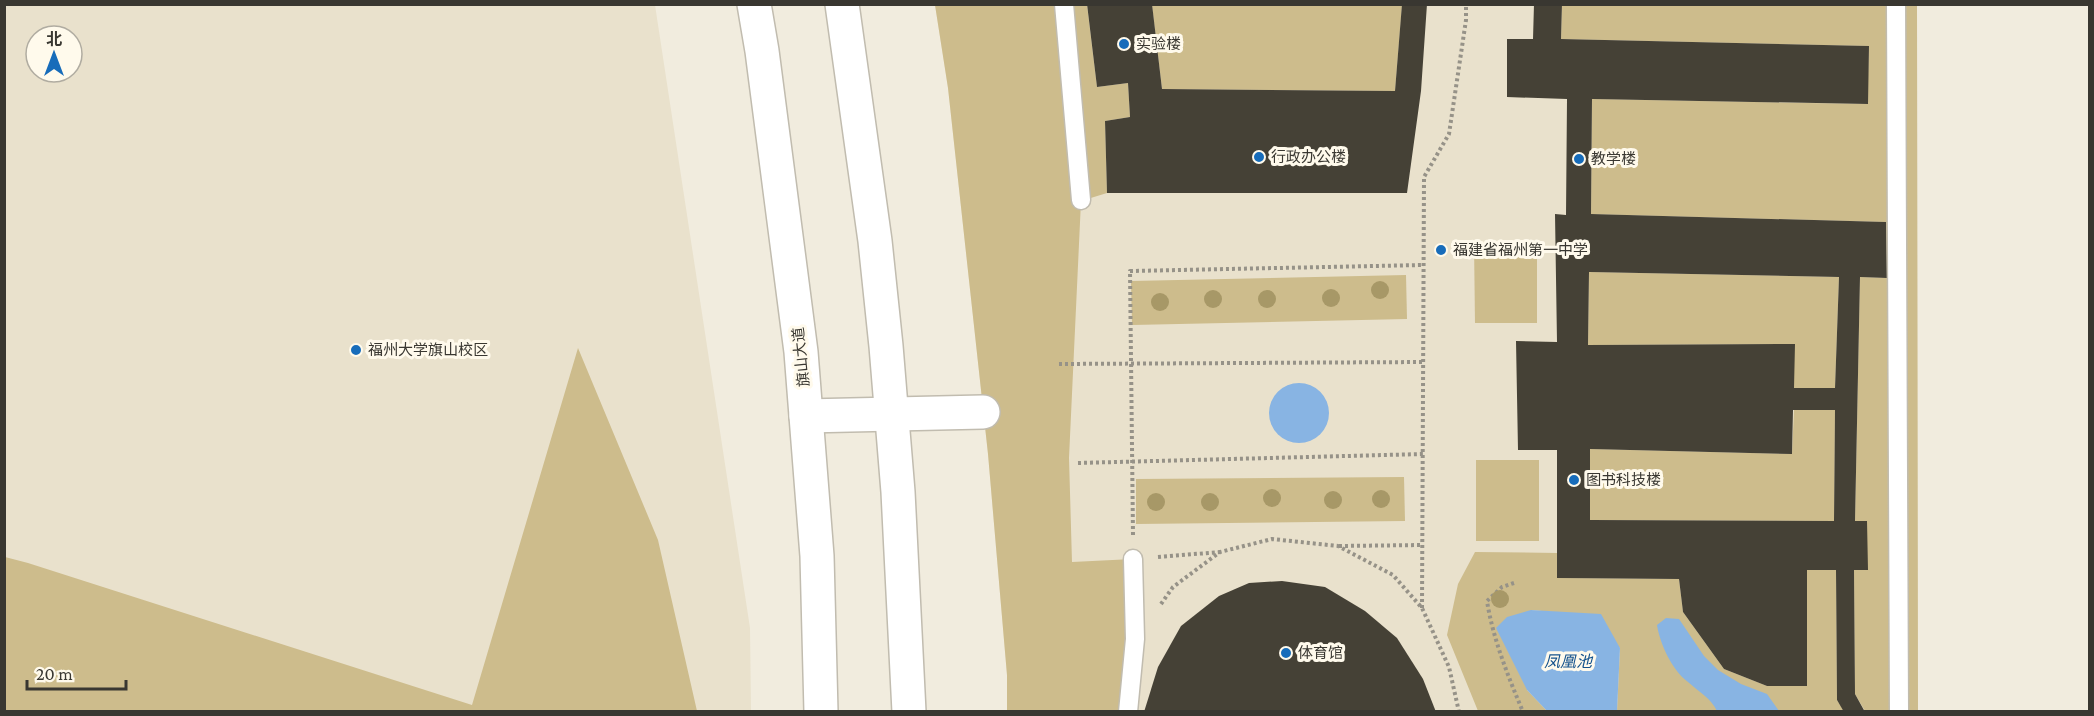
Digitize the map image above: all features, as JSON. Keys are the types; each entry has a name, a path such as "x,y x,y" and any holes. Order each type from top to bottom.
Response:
{"main road":[{"name":"旗山大道","path":"754,4 801,352 817,556 821,711"},
{"path":"842,4 875,241 898,492 909,711"},
{"path":"806,416 983,412"}],"lane":[{"path":"1064,4 1081,200"},
{"path":"1896,4 1899,711"},
{"path":"1128,711 1135,639 1133,559"}],"path":[{"path":"1422,608 1424,177 1449,134 1466,20 1466,4"},
{"path":"1423,544 1338,546 1272,539 1220,552 1133,559 1130,271 1424,265"},
{"path":"1059,364 1424,362"},
{"path":"1078,463 1423,454"},
{"path":"1338,546 1393,575 1422,608 1449,667 1459,711"},
{"path":"1135,639 1173,587 1220,552"},
{"path":"1514,583 1502,587 1487,601 1490,622 1499,651 1523,711"}],"shaded area":[{"name":"福州大学旗山校区","path":"4,5 655,5 750,628 751,711 5,711"},
{"name":"福建省福州第一中学","path":"935,5 1917,5 1918,711 1007,711 1007,675 988,454 948,88"},
{"path":"935,5 1087,5 1097,87 1128,83 1130,117 1105,121 1107,193 1081,201 1069,458 1072,562 1133,559 1128,711 1007,711 1007,675 988,454 948,88"},
{"path":"1152,5 1402,5 1395,91 1162,89"},
{"path":"1562,5 1917,5 1918,711 1865,711 1855,694 1854,570 1868,570 1855,521 1860,277 1887,278 1886,222 1591,214 1592,99 1867,104 1869,46 1561,39"},
{"path":"1474,242 1537,242 1537,323 1475,323"},
{"path":"1589,272 1839,277 1835,388 1794,388 1794,344 1588,345"},
{"path":"1406,275 1407,319 1132,325 1131,281"},
{"path":"578,348 658,540 697,711 5,711 5,557 472,705"},
{"path":"1794,410 1835,410 1834,521 1590,520 1590,449 1792,454"},
{"path":"1476,460 1539,460 1539,541 1476,541"},
{"path":"1404,477 1405,521 1136,524 1136,479"},
{"path":"1475,552 1558,553 1557,578 1679,579 1683,612 1724,669 1767,686 1807,685 1807,570 1836,570 1837,700 1844,711 1617,711 1620,648 1562,613 1532,610 1527,690 1547,711 1478,711 1447,635 1458,584"}],"water":[{"path":"1293,383 1305,383 1321,391 1327,401 1329,413 1327,425 1321,435 1305,443 1293,443 1277,435 1269,419 1269,407 1277,391"},
{"name":"凤凰池","path":"1531,610 1601,614 1620,648 1617,711 1547,711 1527,690 1496,628 1507,617"},
{"path":"1666,618 1679,619 1704,656 1718,670 1741,684 1767,694 1779,711 1717,711 1708,699 1682,677 1668,656 1657,625"}],"building":[{"name":"行政办公楼","path":"1087,4 1152,4 1162,89 1395,91 1402,4 1427,4 1421,91 1407,193 1107,193 1105,121 1130,117 1128,83 1097,87"},
{"name":"图书科技楼","path":"1534,4 1562,4 1561,39 1869,46 1868,104 1592,99 1591,214 1886,222 1887,278 1860,277 1855,521 1867,521 1868,570 1854,570 1855,694 1865,712 1844,712 1837,700 1836,570 1807,570 1807,686 1767,686 1724,669 1683,612 1679,579 1557,578 1557,450 1518,450 1516,341 1557,342 1555,214 1566,215 1567,99 1507,97 1507,39 1533,39","holes":["1589,272 1839,277 1835,388 1794,388 1795,344 1588,345","1793,410 1835,410 1834,521 1590,520 1590,449 1792,454"]},
{"name":"体育馆","path":"1282,581 1325,587 1365,611 1397,638 1423,679 1436,712 1144,712 1158,667 1181,626 1219,596 1249,583"}],"place":[{"name":"实验楼","path":"1124,44"},
{"name":"行政办公楼","path":"1259,157"},
{"name":"教学楼","path":"1579,159"},
{"name":"福建省福州第一中学","path":"1441,250"},
{"name":"福州大学旗山校区","path":"356,350"},
{"name":"图书科技楼","path":"1574,480"},
{"name":"体育馆","path":"1286,653"}]}
